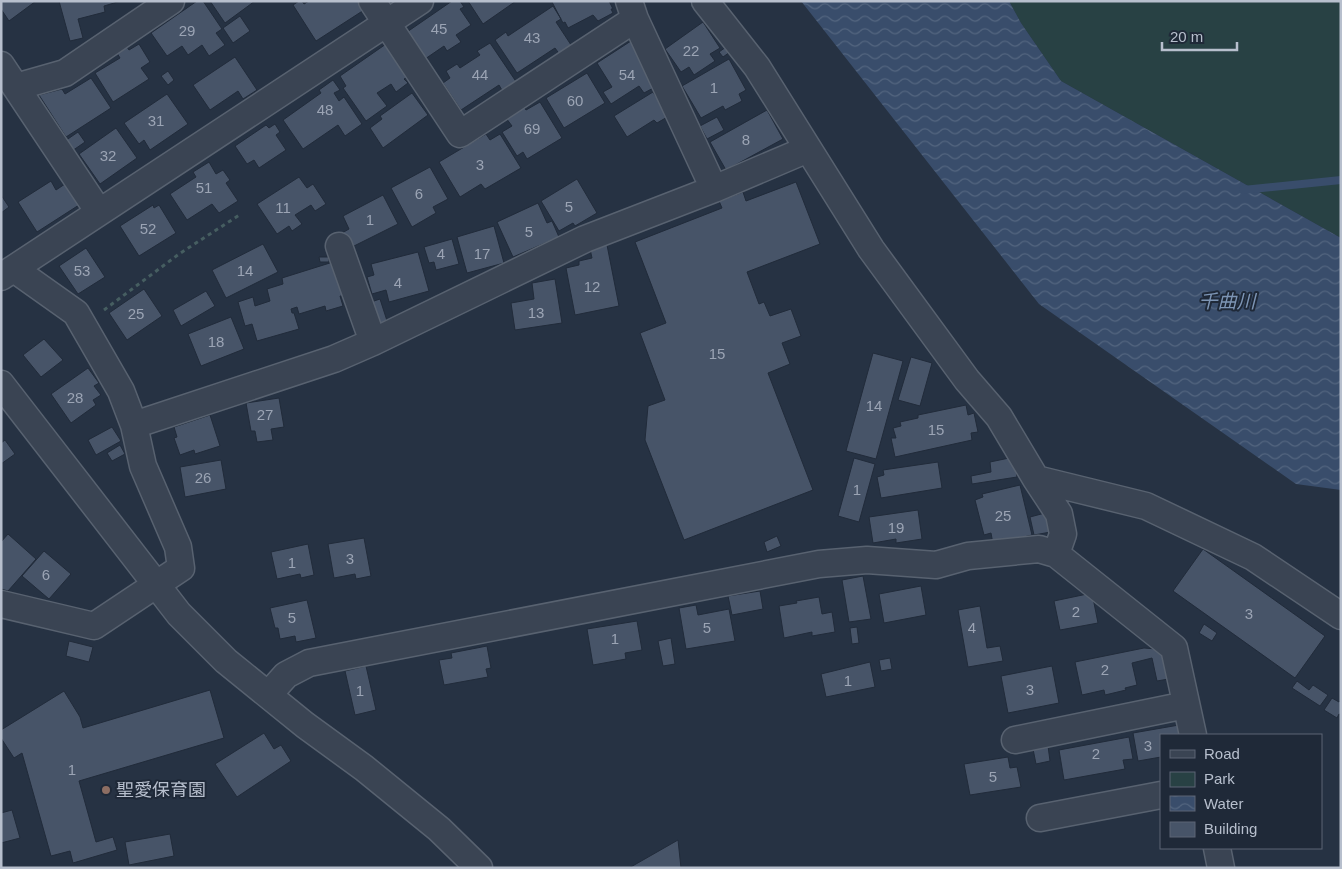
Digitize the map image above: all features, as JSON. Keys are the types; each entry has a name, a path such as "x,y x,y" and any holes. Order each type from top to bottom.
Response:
{"street":[{"path":"16,87 65,74 170,1"},
{"path":"372,1 460,134 632,10 714,189"},
{"path":"1,604 94,626 181,568 178,546 143,466 134,425 121,391 76,313 7,273 420,1"},
{"path":"705,1 757,67 871,250 967,380 999,417 1059,514 1063,534 1056,554"},
{"path":"1,65 99,212"},
{"path":"134,425 334,359 585,239 714,189 808,149"},
{"path":"339,246 373,342"},
{"path":"1,384 179,614 226,660 305,725 364,768 439,830 479,868"},
{"path":"1036,479 1146,506 1254,557 1341,616"},
{"path":"269,694 286,675 309,663 819,564 868,560 936,565 968,556 1039,550 1056,554 1174,648 1193,734"},
{"path":"1016,740 1186,706"},
{"path":"1040,818 1160,795"},
{"path":"1217,849 1221,868"}],"path":[{"path":"83,325 179,254 241,214"}],"green space":[{"path":"1009,1 1341,1 1341,238 1061,81 1021,23"}],"water":[{"name":"千曲川","path":"801,1 1009,1 1021,23 1061,81 1341,238 1341,490 1296,484 1039,304"}],"building":[{"path":"1,1 36,1 9,21 1,9"},
{"path":"59,1 121,1 104,6 105,12 78,19 83,38 70,41"},
{"path":"197,1 203,1 222,29 216,33 225,45 209,56 202,45 188,55 182,46 167,56 151,33"},
{"path":"210,1 255,1 225,23"},
{"path":"302,1 304,4 309,1 359,1 364,10 316,41 293,5"},
{"path":"452,1 460,1 464,7 460,9 471,25 456,35 461,42 447,51 444,46 425,59 407,32"},
{"path":"468,1 516,1 483,24"},
{"path":"553,1 609,1 613,13 598,21 593,15 568,28 565,22 563,23"},
{"path":"553,6 561,19 556,22 575,51 563,59 555,48 517,73 495,40 506,32 508,36"},
{"path":"240,16 250,31 233,43 223,28"},
{"path":"703,22 720,48 710,54 715,61 694,75 689,67 681,72 665,49"},
{"path":"634,39 657,86 644,93 639,86 611,104 603,92 612,87 597,63"},
{"path":"490,43 517,83 503,92 499,85 461,110 443,83 450,78 446,71 457,64 460,68 480,55 477,51"},
{"path":"139,44 150,62 141,68 149,79 113,102 95,73 120,58 117,53 127,47 129,50"},
{"path":"386,44 409,76 404,79 408,83 396,92 391,84 377,93 387,106 366,121 343,88 346,86 340,76"},
{"path":"726,47 730,52 723,57 719,52"},
{"path":"235,57 257,90 243,99 238,91 210,110 193,85"},
{"path":"729,59 746,90 739,94 742,101 725,110 723,106 701,118 682,86"},
{"path":"168,71 174,80 168,85 161,76"},
{"path":"587,73 605,103 564,128 546,98"},
{"path":"91,78 111,108 66,137 39,95 62,89 65,94"},
{"path":"333,80 340,90 334,93 339,101 344,97 362,124 345,136 338,125 303,149 283,120 321,93 319,90"},
{"path":"653,92 669,116 657,123 654,120 627,137 614,116"},
{"path":"412,93 428,115 383,148 370,128 382,119 380,116"},
{"path":"167,94 188,124 150,150 144,140 139,144 124,123"},
{"path":"540,102 562,138 527,159 523,152 517,156 502,132 512,126 506,118 524,107 526,110"},
{"path":"767,110 783,139 726,170 710,142"},
{"path":"717,117 724,130 707,139 700,126"},
{"path":"275,124 280,132 276,135 286,150 259,168 254,160 247,164 235,146 266,125 269,128"},
{"path":"116,128 137,158 100,184 79,154"},
{"path":"78,132 85,142 72,151 65,141"},
{"path":"486,134 490,140 500,134 521,168 485,189 481,184 460,197 439,162"},
{"path":"209,162 216,174 223,170 230,180 226,183 238,201 219,213 212,204 187,220 170,194 196,177 193,172"},
{"path":"430,167 448,199 433,207 436,213 412,227 391,188"},
{"path":"299,177 307,188 313,184 326,204 315,211 311,205 295,215 302,224 292,231 289,226 277,234 257,204"},
{"path":"577,179 597,213 575,226 573,223 559,231 541,201"},
{"path":"51,181 56,190 65,184 79,205 37,232 18,202"},
{"path":"796,182 820,244 747,272 759,304 764,302 770,316 791,309 801,336 782,343 790,364 768,373 813,490 684,540 645,440 648,406 665,400 640,333 666,323 635,242 722,208 719,201 743,192 746,201"},
{"path":"1,195 9,207 1,213"},
{"path":"383,195 398,224 350,248 342,233 349,229 343,216"},
{"path":"538,203 547,223 552,221 559,237 513,257 497,222"},
{"path":"153,205 154,208 159,205 176,233 139,256 120,226"},
{"path":"494,226 504,263 467,273 457,237"},
{"path":"452,239 459,264 436,270 434,262 429,263 424,247"},
{"path":"263,244 278,272 226,298 212,270"},
{"path":"607,245 619,306 575,315 566,268 579,265 579,261 592,258 590,249"},
{"path":"86,248 105,277 78,294 59,266"},
{"path":"418,252 429,291 389,302 386,290 372,294 367,277 374,275 371,264"},
{"path":"319,257 329,257 329,262 320,262"},
{"path":"333,262 343,296 340,296 343,306 326,311 325,306 299,314 297,307 291,309 299,329 257,341 252,324 245,326 238,302 253,297 255,306 270,301 267,289 283,284 282,278"},
{"path":"555,279 562,323 515,330 511,303 534,299 532,283"},
{"path":"144,289 162,316 127,340 109,313"},
{"path":"206,291 215,306 181,326 173,310"},
{"path":"380,299 389,327 380,330 371,302"},
{"path":"231,317 244,349 201,366 188,334"},
{"path":"44,339 63,360 41,377 23,355"},
{"path":"873,353 903,361 876,459 846,451"},
{"path":"911,357 932,363 920,406 898,400"},
{"path":"88,368 99,383 94,386 101,395 93,400 96,405 71,423 51,394"},
{"path":"279,398 284,427 271,429 273,440 257,442 255,431 251,431 246,403"},
{"path":"966,405 968,415 974,413 978,432 971,433 972,440 895,457 891,438 896,438 893,428 901,426 900,422 918,418 918,415"},
{"path":"210,415 220,446 195,454 194,450 180,455 174,438 177,437 174,427"},
{"path":"112,427 121,441 96,455 88,440"},
{"path":"5,440 15,454 1,464 1,443"},
{"path":"120,445 125,454 112,461 107,453"},
{"path":"1014,457 1017,477 972,484 971,476 991,472 990,462"},
{"path":"854,458 875,464 859,522 838,516"},
{"path":"221,460 226,489 185,497 180,467"},
{"path":"938,462 942,488 881,498 877,477 884,475 883,470"},
{"path":"1020,485 1032,535 993,544 991,533 984,535 975,500 983,497 982,494"},
{"path":"918,510 922,539 896,543 896,539 873,543 869,517"},
{"path":"1045,513 1056,531 1034,535 1030,517"},
{"path":"8,534 36,559 8,591 1,589 1,542"},
{"path":"777,536 781,546 767,552 764,542"},
{"path":"364,538 371,576 356,579 355,574 334,578 328,544"},
{"path":"308,544 314,575 301,578 300,574 277,579 271,552"},
{"path":"1203,549 1325,636 1295,678 1173,591"},
{"path":"44,551 71,574 49,599 22,576"},
{"path":"863,576 871,619 849,622 842,580"},
{"path":"921,586 926,615 884,623 879,594"},
{"path":"760,591 763,609 732,615 728,596"},
{"path":"1092,593 1098,623 1060,630 1054,601"},
{"path":"819,597 822,614 832,612 835,632 812,636 812,632 784,638 779,606"},
{"path":"307,600 316,638 296,642 295,636 280,639 270,608"},
{"path":"696,605 698,615 729,609 735,641 686,649 679,608"},
{"path":"980,606 987,648 1000,646 1003,661 968,667 958,610"},
{"path":"637,621 642,650 625,653 626,659 593,665 587,629"},
{"path":"1204,624 1217,633 1212,641 1199,633"},
{"path":"857,627 859,643 852,644 850,628"},
{"path":"671,638 675,664 663,666 658,641"},
{"path":"69,641 93,647 89,662 66,656"},
{"path":"487,646 491,668 486,669 488,677 444,685 439,660 452,658 451,653"},
{"path":"1144,648 1156,649 1170,657 1174,678 1157,681 1152,658 1132,663 1137,685 1105,695 1104,690 1082,695 1075,662"},
{"path":"890,658 892,669 881,671 879,660"},
{"path":"870,662 875,687 826,697 821,674"},
{"path":"366,666 376,710 355,715 345,671"},
{"path":"1052,666 1059,703 1008,713 1001,676"},
{"path":"1297,681 1309,690 1313,685 1328,695 1320,706 1292,688"},
{"path":"210,690 224,738 79,781 96,842 113,837 117,850 73,863 70,851 51,856 22,753 14,758 1,738 1,730 64,691 80,717 83,728"},
{"path":"1332,698 1339,702 1341,700 1341,715 1339,714 1337,718 1324,710"},
{"path":"1179,725 1181,734 1160,734 1160,757 1138,761 1133,733"},
{"path":"264,733 274,749 281,745 291,761 237,797 215,764"},
{"path":"1129,737 1133,759 1123,760 1125,769 1064,780 1059,750"},
{"path":"1048,746 1050,761 1036,764 1033,749"},
{"path":"1008,757 1010,768 1017,767 1021,787 970,795 964,764"},
{"path":"12,810 20,838 1,843 1,813"},
{"path":"170,834 174,856 129,865 125,842"},
{"path":"678,840 681,868 629,868"}],"waterway":[{"path":"1243,190 1341,180"}],"place":[{"name":"聖愛保育園","path":"106,790"}]}
